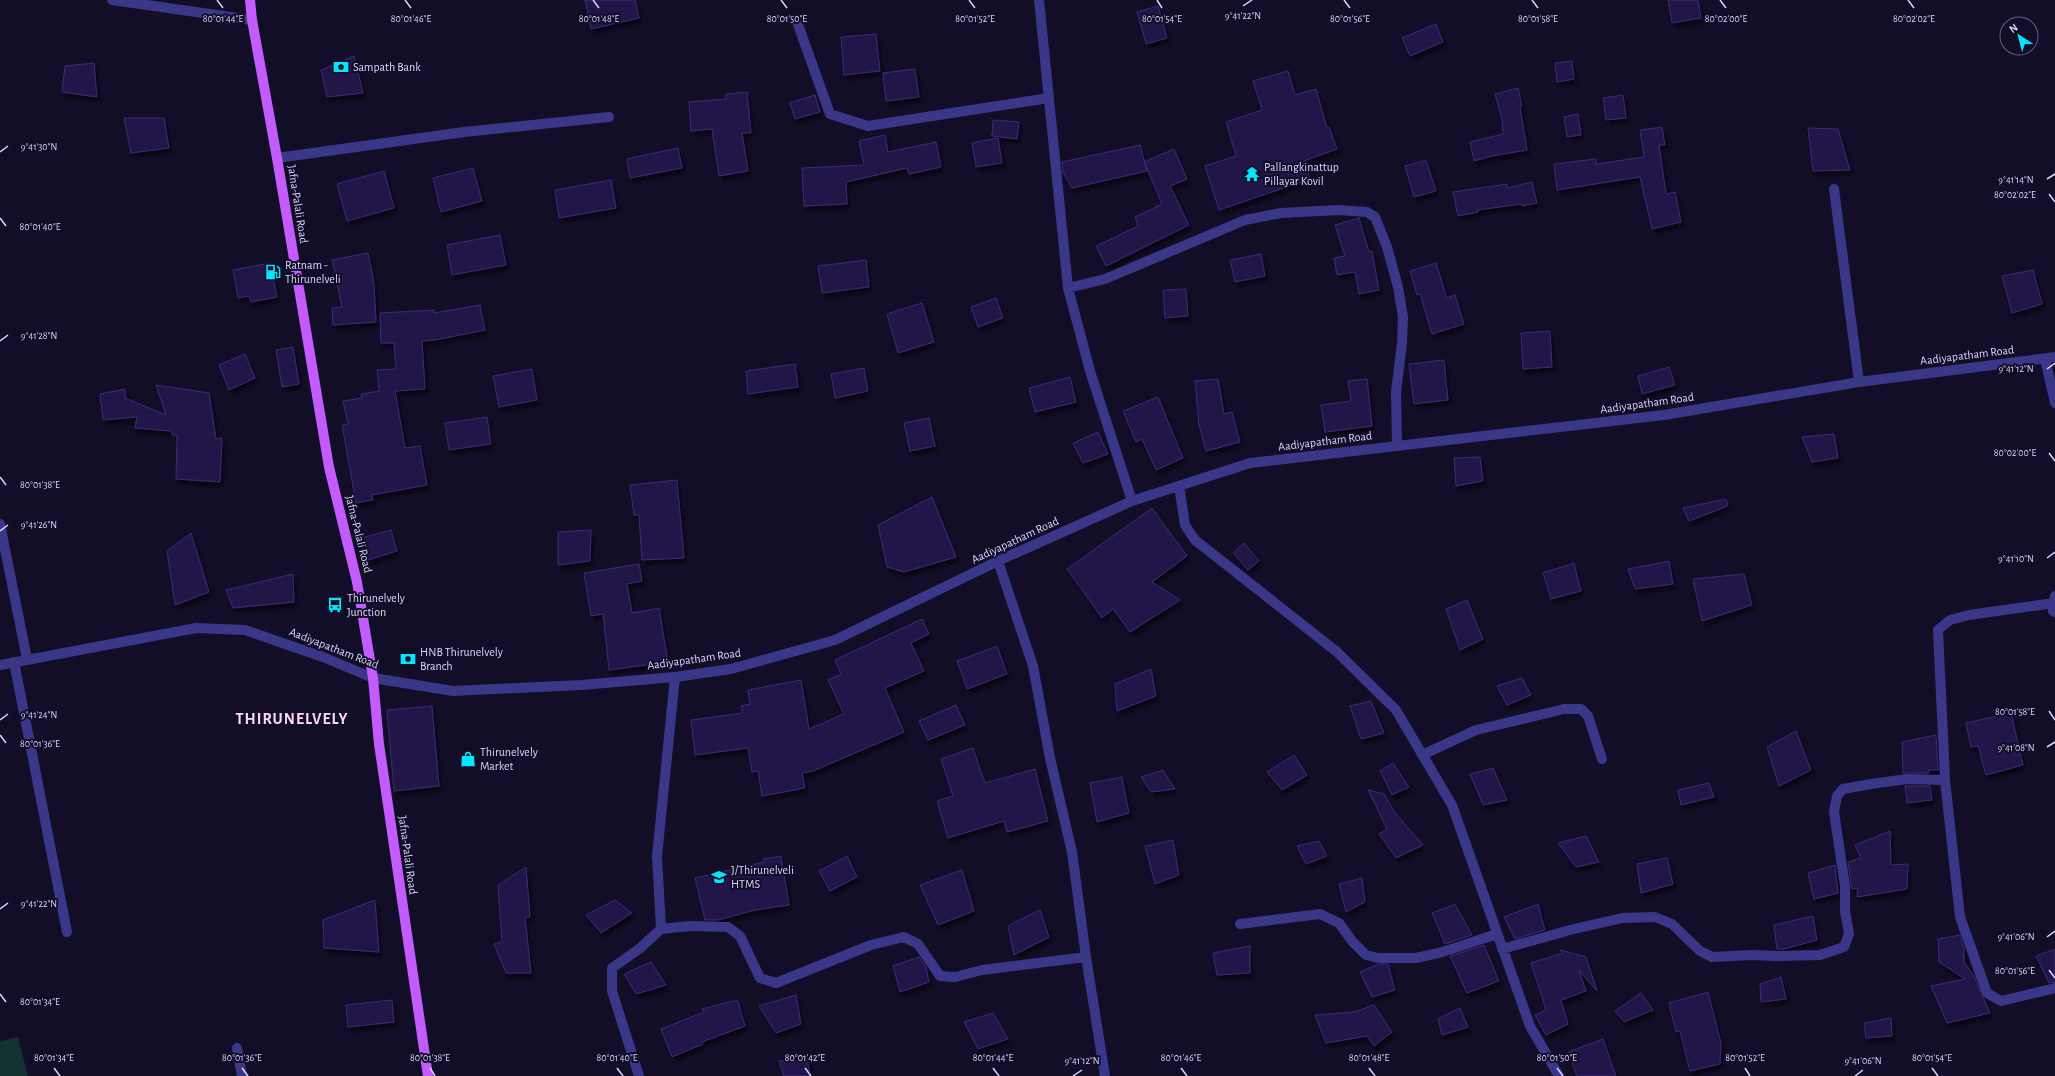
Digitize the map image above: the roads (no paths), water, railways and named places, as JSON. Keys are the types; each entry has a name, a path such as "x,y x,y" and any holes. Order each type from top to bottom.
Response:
{"main road":[{"name":"Jafna-Palali Road","path":"250,0 252,20 277,158 329,467 354,566 373,678 379,744 428,1076"}],"street":[{"path":"112,0 252,20"},
{"path":"1039,0 1068,288 1090,371 1132,501"},
{"path":"796,20 830,114 868,126 1050,98"},
{"path":"277,158 464,132 609,117"},
{"path":"1834,189 1859,382"},
{"path":"1068,288 1104,279 1245,220 1282,213 1338,210 1367,212 1375,217 1387,247 1398,287 1403,317 1402,343 1396,392 1396,445"},
{"name":"Aadiyapatham Road","path":"0,665 196,628 245,630 323,657 373,678 453,691 580,685 675,677 731,669 835,640 998,562 1132,501 1250,462 1664,415 1859,382 2045,359 2055,356"},
{"path":"2045,359 2055,403"},
{"path":"1179,486 1185,525 1195,540 1337,652 1396,710 1452,805 1530,1026 1559,1076"},
{"path":"0,524 27,660"},
{"path":"998,562 1033,666 1050,758 1072,852 1086,957 1105,1076"},
{"path":"2054,604 1969,615 1950,620 1938,630 1945,780 1960,917 1987,993 2001,1001 2055,988"},
{"path":"14,662 68,932"},
{"path":"661,929 657,856 675,677"},
{"path":"1422,755 1476,730 1564,709 1581,709 1588,716 1602,759"},
{"path":"1502,949 1570,930 1622,918 1655,917 1672,924 1700,952 1712,957 1752,955 1820,955 1844,947 1849,934 1845,910 1845,886 1834,812 1837,796 1843,789 1871,784 1907,780 1945,780"},
{"path":"1240,924 1320,914 1339,923 1352,941 1366,955 1378,958 1416,958 1431,955 1497,934"},
{"path":"639,1076 612,991 612,968 639,949 661,929 690,926 728,927 740,936 760,978 776,983 872,945 904,937 918,944 940,976 955,977 982,970 1086,957"},
{"path":"236,1048 242,1076"}],"place":[{"name":"Sampath Bank","path":"341,67"},
{"name":"Pallangkinattup Pillayar Kovil","path":"1252,174"},
{"name":"Ratnam - Thirunelveli","path":"273,272"},
{"name":"Thirunelvely Junction","path":"335,605"},
{"name":"HNB Thirunelvely Branch","path":"408,659"},
{"name":"Thirunelvely Market","path":"468,759"},
{"name":"J/Thirunelveli HTMS","path":"719,877"}],"district":[{"name":"THIRUNELVELY","path":"292,718"}]}
